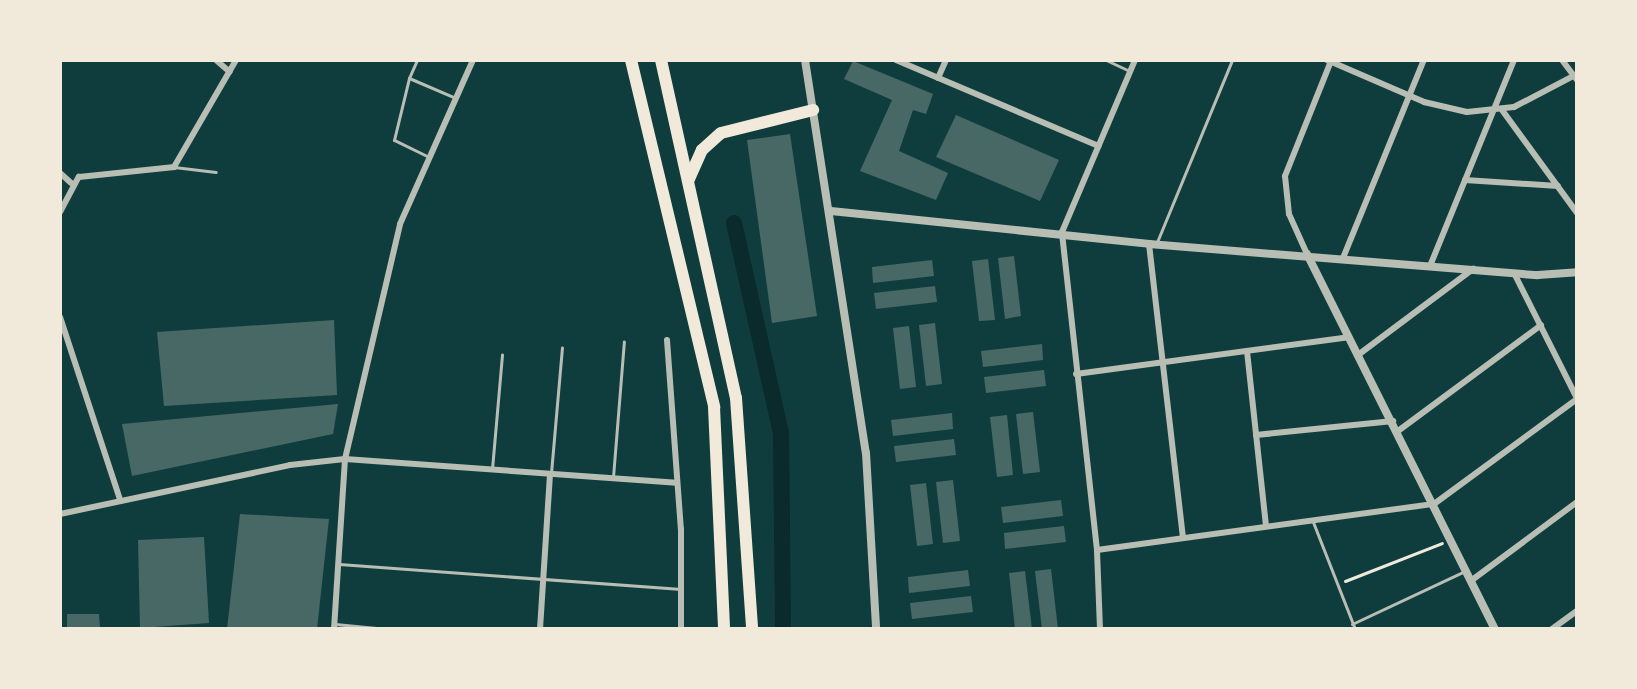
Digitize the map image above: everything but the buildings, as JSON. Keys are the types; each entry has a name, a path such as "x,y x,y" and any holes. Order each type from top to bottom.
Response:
{"highway":[{"path":"622,60 637,90"},
{"path":"631,60 714,407 724,629"},
{"path":"661,60 689,179 738,413 752,629"},
{"path":"689,179 702,150 721,132 813,110"}],"street":[{"path":"216,60 230,72"},
{"path":"60,212 72,183 87,175 174,167 236,60"},
{"path":"334,627 345,459 400,224 473,60"},
{"path":"805,60 831,211 866,453 876,629"},
{"path":"897,60 1099,146"},
{"path":"938,78 946,60"},
{"path":"1100,629 1097,550 1062,232 1135,60"},
{"path":"1343,258 1424,60"},
{"path":"1430,266 1514,60"},
{"path":"1495,629 1393,421 1307,254 1289,214 1285,176 1330,61 1447,109 1492,113 1576,77 1562,60"},
{"path":"1502,110 1577,213"},
{"path":"60,173 72,183"},
{"path":"1465,180 1558,186"},
{"path":"831,211 1025,233 1062,232 1153,244 1307,254 1514,273 1577,272"},
{"path":"1153,244 1183,537"},
{"path":"1358,355 1473,269"},
{"path":"1097,550 1266,525 1434,504 1577,398 1514,273"},
{"path":"60,317 120,500"},
{"path":"1398,431 1541,326"},
{"path":"1076,374 1349,337"},
{"path":"667,340 676,483 681,629"},
{"path":"1247,351 1266,525"},
{"path":"1256,435 1393,421"},
{"path":"60,514 290,465 345,459 676,483"},
{"path":"540,629 550,475"},
{"path":"1472,580 1577,502"},
{"path":"1552,629 1577,611"}],"lane":[{"path":"417,60 409,78 394,140 429,157"},
{"path":"1106,60 1130,71"},
{"path":"1153,244 1232,60"},
{"path":"409,78 457,99"},
{"path":"174,167 216,172"},
{"path":"613,479 624,341"},
{"path":"550,475 562,347"},
{"path":"491,471 502,354"},
{"path":"1312,519 1354,629"},
{"path":"339,564 544,582 681,589"},
{"path":"1352,624 1467,570"},
{"path":"334,627 387,629"}],"path":[{"path":"1337,584 1451,539"}],"waterway":[{"path":"734,223 781,433 783,629"}]}
